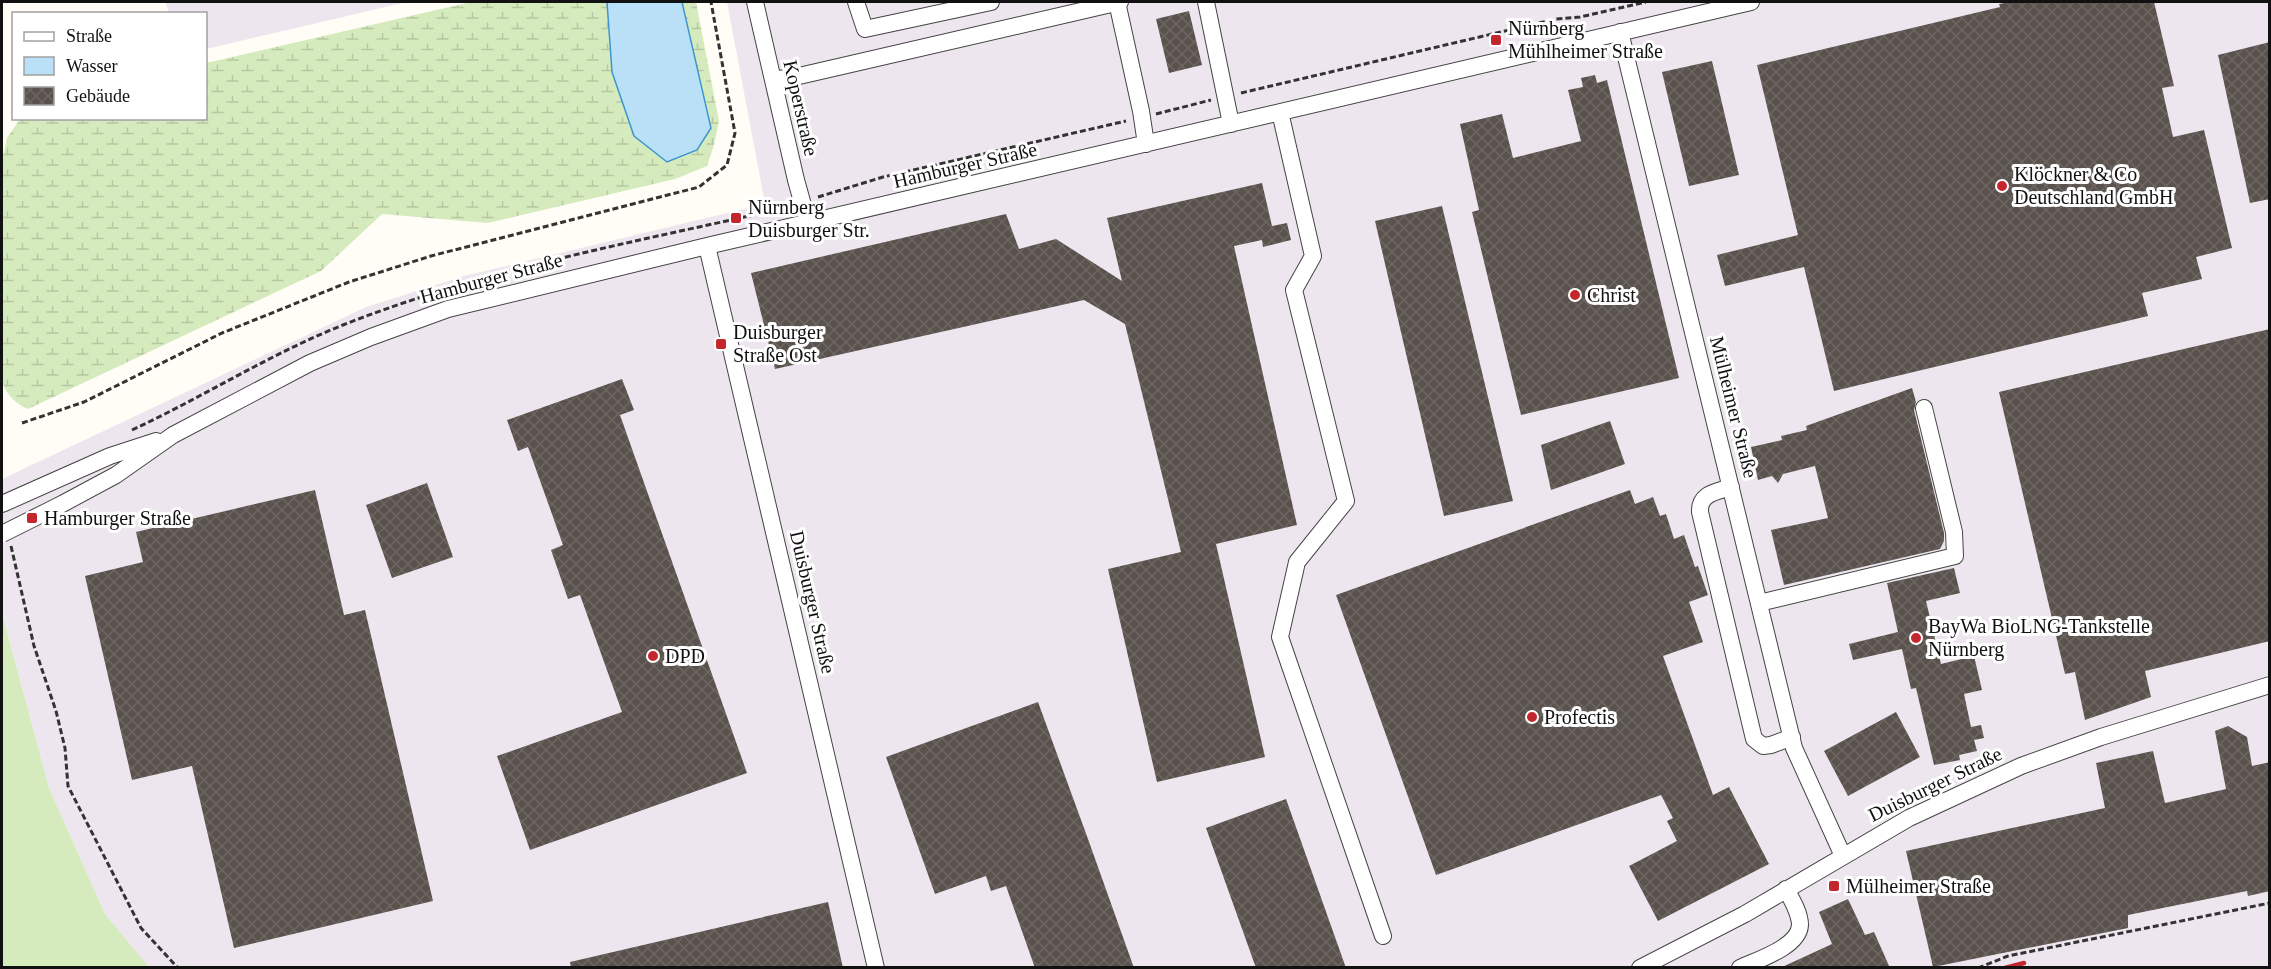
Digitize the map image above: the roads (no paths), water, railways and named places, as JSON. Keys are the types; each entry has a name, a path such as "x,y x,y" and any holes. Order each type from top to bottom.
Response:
{"street":[{"name":"Koperstraße","path":"754,2 795,180 808,223"},
{"path":"856,2 865,29 963,4 991,2"},
{"path":"773,80 799,76 1119,2 1146,144"},
{"path":"1206,2 1231,123"},
{"name":"Hamburger Straße","path":"5,537 116,475 173,435 310,363 394,328 480,301 1750,2"},
{"name":"Mülheimer Straße","path":"1620,32 1794,748 1843,856"},
{"path":"1280,112 1313,256 1294,290 1346,501 1297,562 1280,637 1383,936"},
{"name":"Duisburger Straße","path":"707,246 876,968"},
{"path":"1759,603 1955,556 1954,532 1924,408"},
{"name":"Hamburger Straße","path":"2,504 110,456 173,435"},
{"path":"1731,487 1706,495 1699,504 1754,739 1763,746 1792,737"},
{"name":"Duisburger Straße","path":"1640,968 1745,914 1909,818 2021,766 2101,737 2270,685"},
{"path":"1740,968 1788,945 1796,936 1800,926 1797,910 1786,889"}],"water":[{"path":"607,2 682,2 711,128 697,150 667,162 634,136 612,72"}],"railway":[{"path":"2005,968 2024,963"}],"place":[{"name":"Nürnberg Mühlheimer Straße","path":"1496,40"},
{"name":"Klöckner & Co Deutschland GmbH","path":"2002,186"},
{"name":"Nürnberg Duisburger Str.","path":"736,218"},
{"name":"Christ","path":"1575,295"},
{"name":"Duisburger Straße Ost","path":"721,344"},
{"name":"Hamburger Straße","path":"32,518"},
{"name":"BayWa BioLNG-Tankstelle Nürnberg","path":"1916,638"},
{"name":"DPD","path":"653,656"},
{"name":"Profectis","path":"1532,717"},
{"name":"Mülheimer Straße","path":"1834,886"}]}
